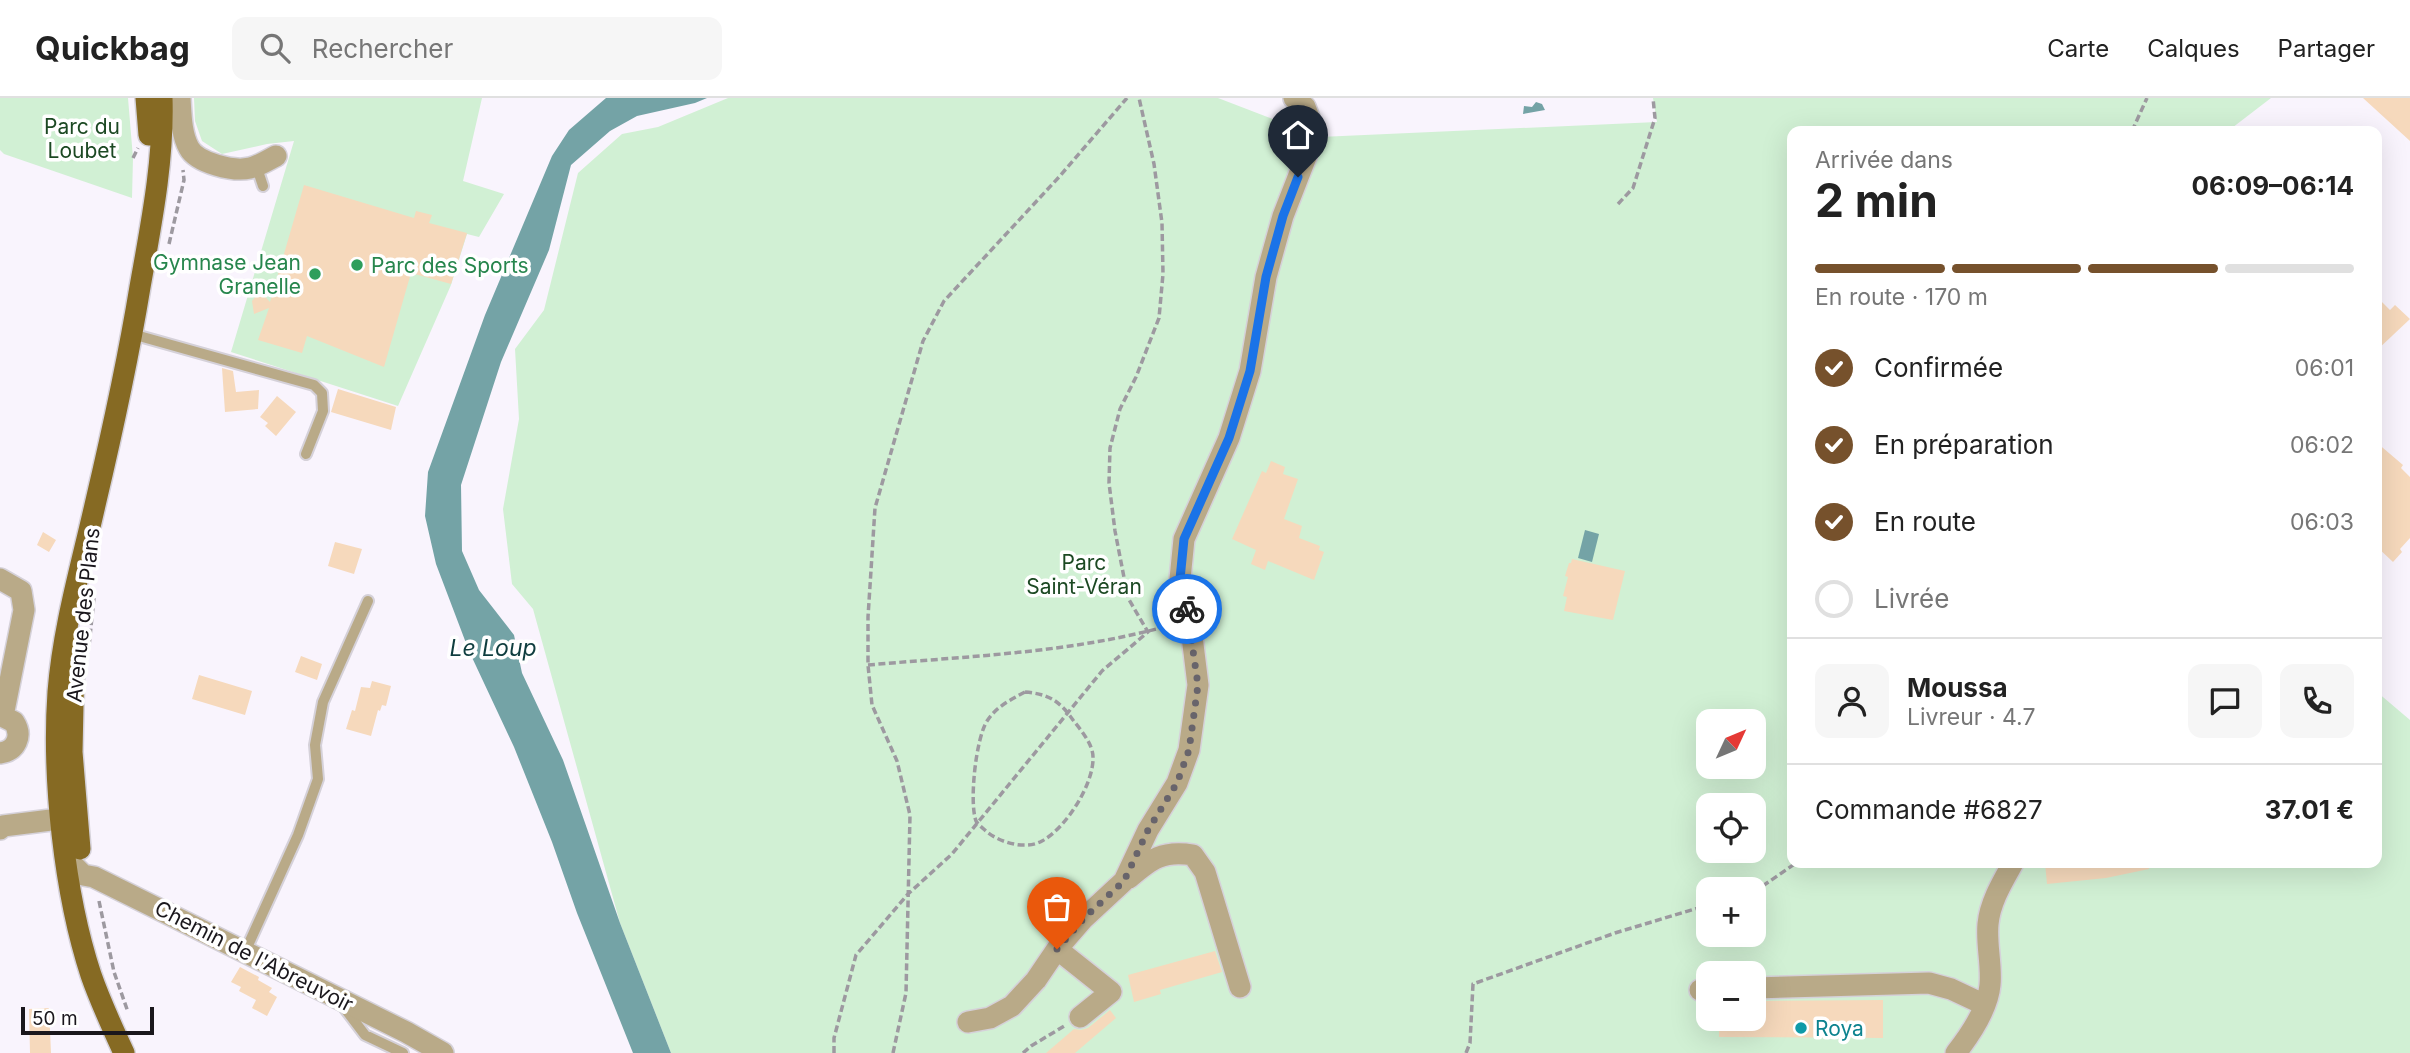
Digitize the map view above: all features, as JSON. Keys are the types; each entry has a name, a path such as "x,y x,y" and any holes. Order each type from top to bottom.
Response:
{"main road":[{"name":"Avenue des Plans","path":"146,98 155,200"},
{"name":"Avenue des Plans","path":"126,1053 91,973 74,908 67,859 68,818 56,740 58,689 75,579 95,507 132,334 155,200 162,98"},
{"name":"Avenue des Plans","path":"68,818 89,876 87,902 126,1053"}],"street":[{"path":"180,98 181,122 189,148 202,160 222,166 249,169 266,161"},
{"path":"1124,881 1148,830 1177,783 1189,750 1198,685 1190,620 1180,579 1184,539 1229,438 1250,371 1266,277 1283,216 1306,157 1312,126 1305,107 1294,98"},
{"path":"0,579 21,591 24,610 2,716 9,718 17,727 18,739 11,750 0,753"},
{"path":"1,826 68,818"},
{"path":"968,1022 990,1018 1012,1006 1036,980 1057,949 1083,919 1149,860 1174,852 1193,855 1205,872 1240,987"},
{"name":"Chemin de l'Abreuvoir","path":"67,859 89,876 443,1053"},
{"path":"1956,1053 1985,1005 1990,986 1988,923 1994,901 2010,868"},
{"path":"1057,949 1111,992 1080,1017"},
{"path":"1766,988 1929,983 1951,989 1985,1005"}],"lane":[{"path":"263,186 266,161"},
{"path":"132,334 314,385 322,393 323,411 306,454"},
{"path":"245,952 298,835 318,779 315,745 323,702 368,601"},
{"path":"337,998 365,1035 403,1053"}],"path":[{"path":"893,1053 906,993 910,815 897,761 872,705 867,665 875,508 923,341 944,301 1059,177 1127,98"},
{"path":"1139,98 1154,164 1162,223 1163,275 1159,318 1136,377 1120,409 1113,435 1109,483 1128,598 1148,632"},
{"path":"1618,204 1633,188 1655,118 1653,98"},
{"path":"2134,126 2147,98"},
{"path":"168,246 184,180 183,167"},
{"path":"88,658 95,589"},
{"path":"867,665 1066,647 1148,632 1190,620"},
{"path":"834,1053 834,1038 856,955 908,894 952,854 978,824 1102,671 1148,632"},
{"path":"1025,692 1043,694 1058,700 1068,713 1088,742 1094,756 1083,794 1061,827 1040,843 1017,846 991,835 978,824 974,811 977,747 987,721 1002,704 1025,692"},
{"path":"1766,884 1789,868"},
{"path":"89,876 114,972 131,1018"},
{"path":"1466,1053 1470,1044 1474,984 1615,933 1696,909"},
{"path":"1023,1053 1080,1017"}],"green space":[{"name":"Parc du Loubet","path":"0,98 128,98 133,158 132,198 4,154 0,150"},
{"name":"Parc des Sports","path":"194,98 482,98 463,181 504,194 479,237 467,234 451,285 398,406 231,352 294,141 222,154 202,141 195,121"},
{"name":"Parc Saint-Véran","path":"728,98 1218,98 1320,137 1657,122 1653,98 2271,98 2235,126 1787,126 1787,868 2382,868 2382,696 2410,720 2410,1053 671,1053 620,923 533,609 512,584 503,509 519,419 515,349 544,310 578,173 622,134 658,127"}],"water":[{"name":"Le Loup","path":"606,98 707,98 637,116 610,131 571,165 549,250 501,362 461,485 462,551 479,590 514,635 522,673 563,760 620,923 671,1053 633,1053 514,747 469,651 436,564 425,516 428,472 485,315 552,156 569,130"},
{"path":"1536,102 1542,104 1545,110 1523,114 1524,106 1532,107"},
{"path":"1585,530 1599,534 1592,562 1578,558"}],"building":[{"path":"2363,98 2410,98 2410,141"},
{"name":"Gymnase Jean Granelle","path":"304,185 414,218 416,211 432,215 429,223 467,233 451,284 411,273 384,367 307,336 302,353 258,340 269,308 254,314 252,301 260,291 270,302"},
{"path":"2382,302 2390,310 2395,305 2410,319 2382,345"},
{"path":"222,368 233,371 236,392 259,390 258,409 225,412"},
{"path":"338,389 396,407 391,430 331,412"},
{"path":"277,396 296,412 276,436 265,426 268,423 260,417"},
{"path":"2382,447 2403,465 2401,468 2410,477 2410,538 2393,562 2382,552"},
{"path":"1271,461 1285,467 1283,474 1298,479 1284,519 1302,526 1299,538 1320,546 1319,550 1324,552 1314,580 1268,561 1265,570 1251,564 1256,550 1232,539 1262,471 1266,473"},
{"path":"43,532 56,540 49,552 37,545"},
{"path":"335,542 362,549 354,574 328,566"},
{"path":"1572,559 1625,571 1613,620 1564,611 1567,597 1563,596 1568,577 1565,576"},
{"path":"301,656 322,664 317,680 295,672"},
{"path":"199,675 252,691 245,715 192,699"},
{"path":"372,681 391,686 386,706 382,705 380,711 378,710 371,736 346,729 352,710 355,711 361,687 370,688"},
{"path":"2045,868 2149,869 2106,878 2047,884"},
{"path":"1215,951 1222,972 1160,990 1161,994 1134,1002 1128,975"},
{"path":"240,967 259,977 258,980 272,988 269,992 277,997 267,1016 252,1008 256,1000 239,991 241,987 231,982"},
{"name":"Roya","path":"1883,1000 1883,1038 1719,1037 1719,1031 1766,1031 1766,1001"},
{"path":"49,1008 51,1053 30,1053 29,1009"},
{"path":"1110,1010 1116,1018 1075,1053 1046,1053 1074,1029 1088,1028"}],"way so far":[{"path":"1057,949 1083,919 1124,881 1148,830 1177,783 1189,750 1198,685 1187,609"}],"place":[{"name":"Parc des Sports","path":"357,265"},
{"name":"Gymnase Jean Granelle","path":"315,274"},
{"name":"Roya","path":"1801,1028"}],"route":[{"path":"1187,609 1180,579 1184,539 1229,438 1250,371 1266,277 1283,216 1298,177"}]}
